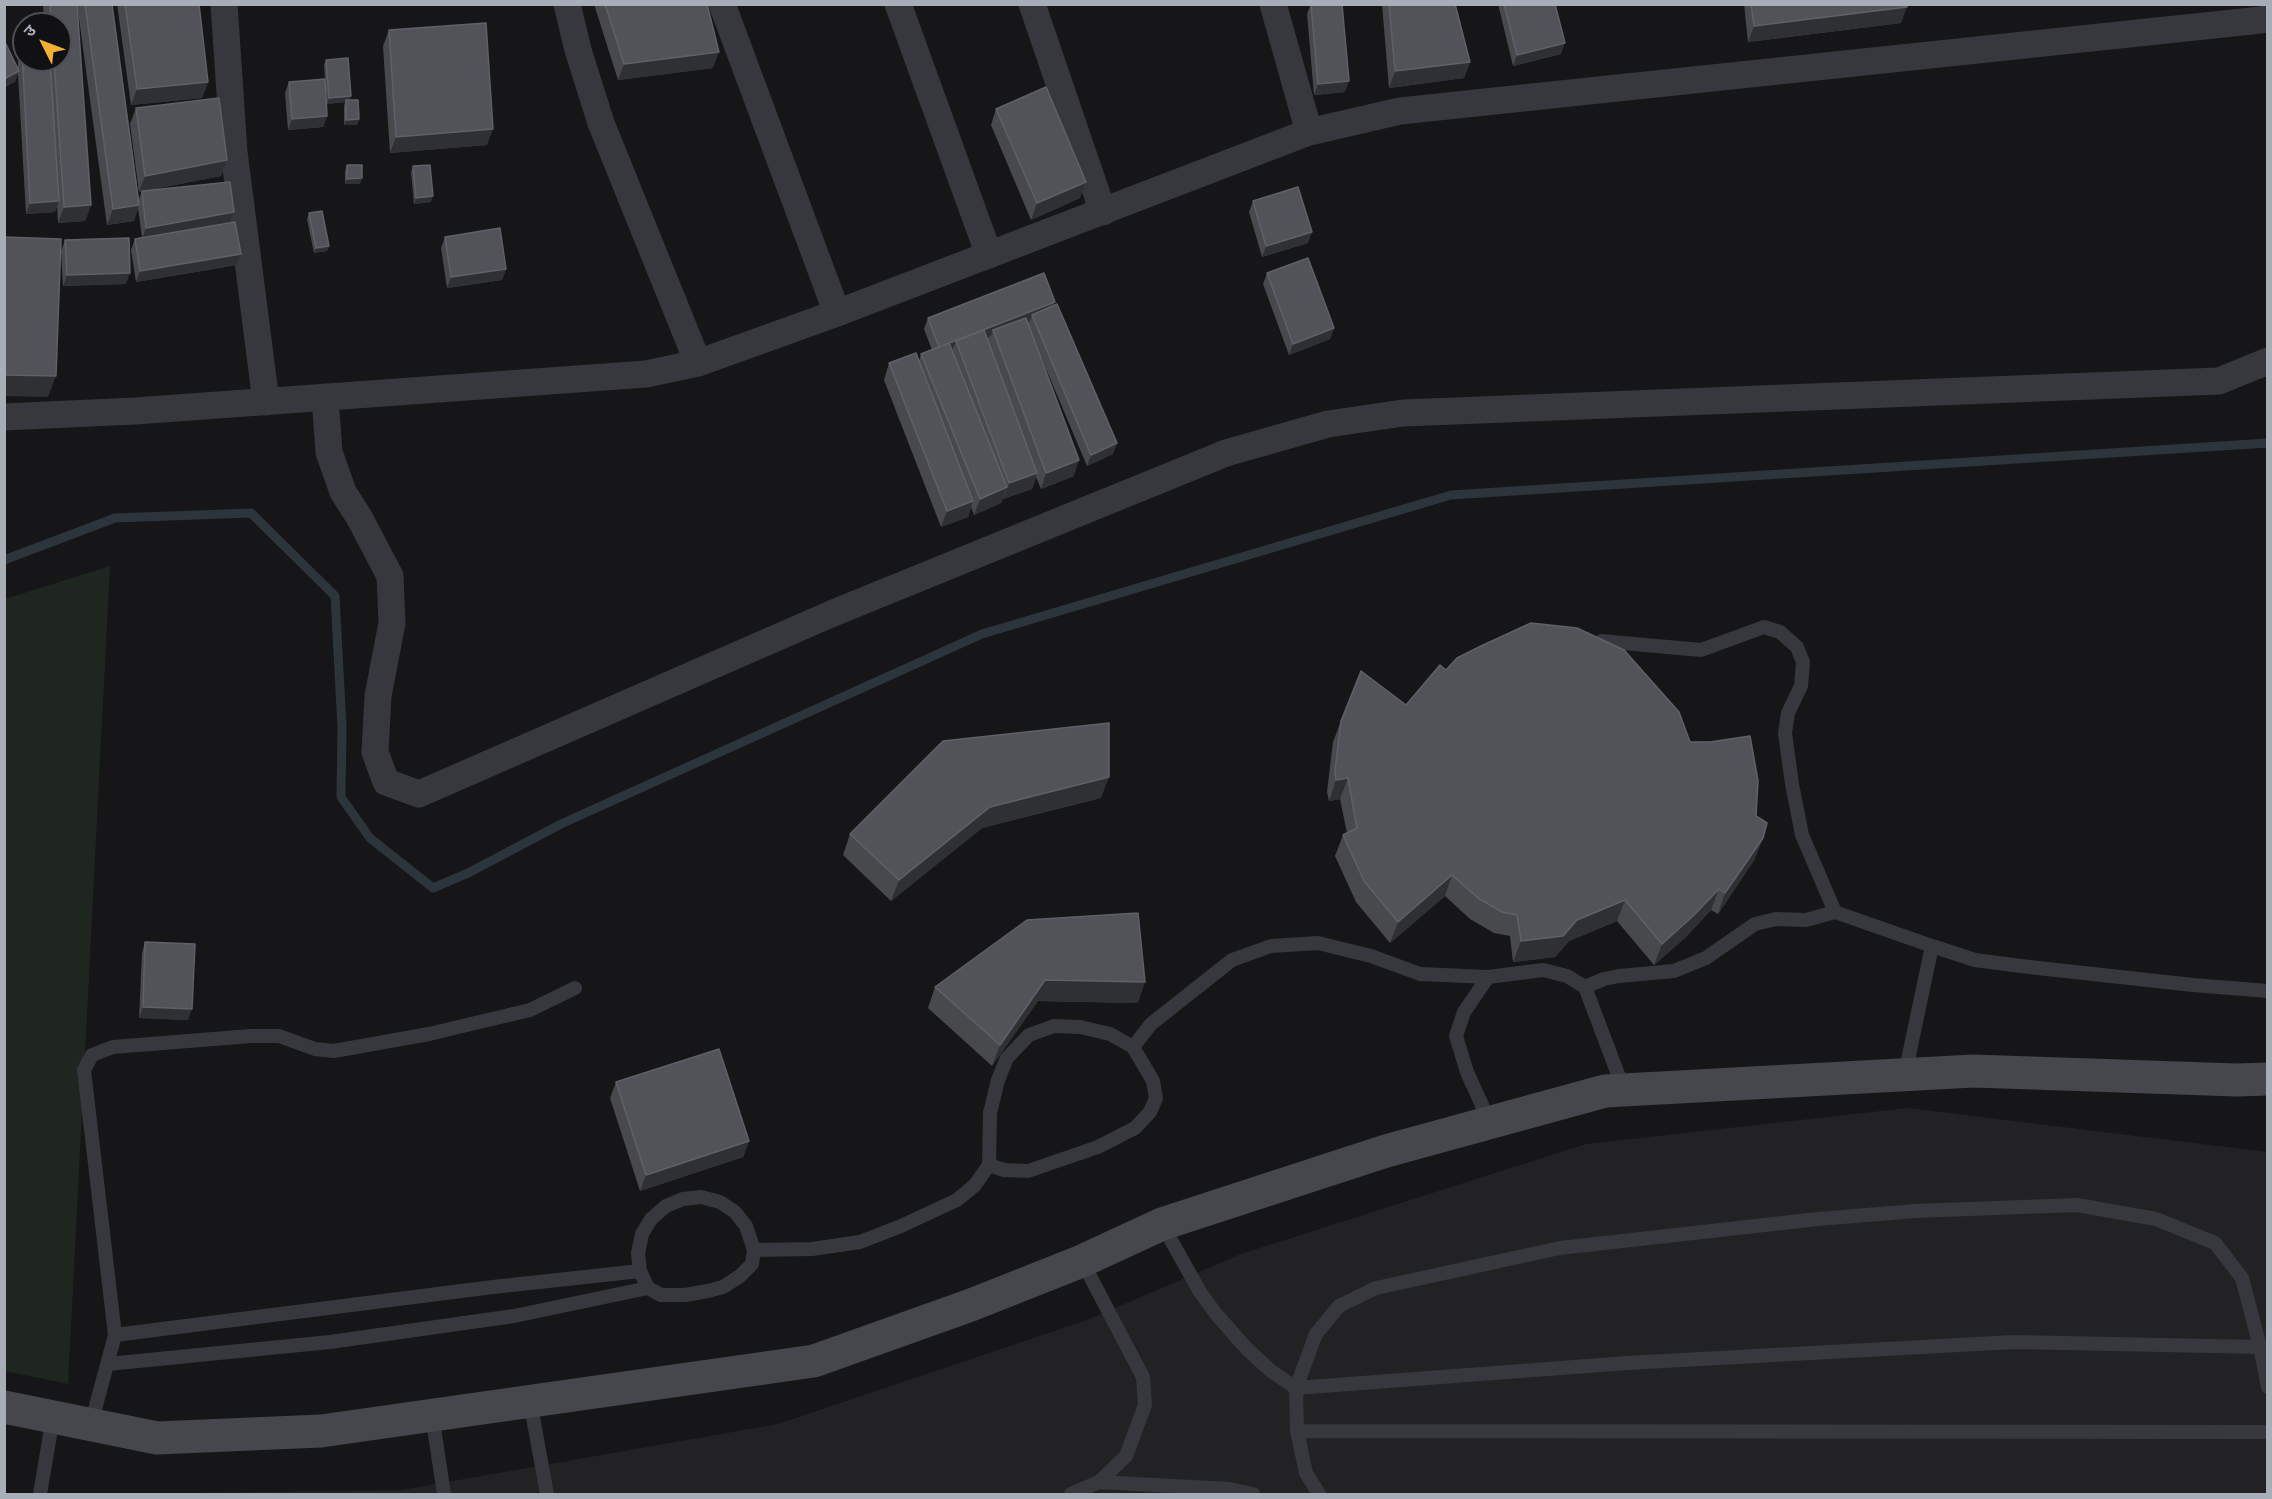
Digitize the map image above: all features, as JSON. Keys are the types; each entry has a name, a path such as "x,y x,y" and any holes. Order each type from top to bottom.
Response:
{"street":[{"path":"224,4 234,152 266,402"},
{"path":"567,4 578,50 601,123 698,363"},
{"path":"722,4 837,313"},
{"path":"898,4 989,255"},
{"path":"1032,4 1103,212"},
{"path":"1273,4 1309,132"},
{"path":"4,417 266,402 646,374 698,363 837,313 1309,132 1400,111 2268,18"},
{"path":"325,397 329,452 343,492 390,576 392,623 378,696 375,752 386,782 419,794 831,614 1215,458 1328,424 1403,413 2219,381 2268,361"},
{"path":"4,1407 157,1438 321,1431 814,1361 970,1305 1082,1261 1162,1224 1386,1151 1605,1092 1973,1071 2252,1079 2268,1091"}],"lane":[{"path":"1601,641 1701,650 1764,627 1780,632 1797,647 1803,662 1801,686 1788,713 1785,734 1792,784 1802,835 1835,912"},
{"path":"1585,987 1619,976 1674,971 1706,958 1755,924 1776,919 1806,920 1835,912 1975,960 2193,985 2268,991"},
{"path":"1133,1047 1151,1024 1232,960 1271,946 1318,943 1371,956 1420,974 1488,977 1543,970 1567,976 1585,987 1624,1090"},
{"path":"1905,1075 1932,946"},
{"path":"1488,977 1464,1012 1456,1036 1467,1072 1490,1123"},
{"path":"91,1424 115,1335 84,1070 92,1055 113,1047 251,1036 279,1036 315,1049 334,1051 429,1034 530,1010 575,988"},
{"path":"754,1250 812,1249 860,1242 957,1200 975,1185 989,1165 990,1113 998,1080 1007,1058 1029,1035 1054,1026 1080,1027 1110,1034 1133,1047 1153,1082 1156,1098 1150,1112 1135,1128 1098,1147 1028,1171 1004,1170 989,1165"},
{"path":"701,1197 720,1202 735,1212 746,1226 754,1250 752,1264 740,1276 723,1287 685,1295 661,1295 648,1288 640,1271 638,1253 642,1234 651,1219 666,1206 683,1199 701,1197"},
{"path":"1319,1494 1306,1473 1297,1431 1296,1388 1316,1334 1339,1306 1376,1288 1560,1248 1818,1219 1926,1211 2078,1205 2156,1219 2215,1243 2242,1278 2268,1387"},
{"path":"1162,1224 1200,1292 1216,1314 1247,1350 1271,1371 1296,1388 1627,1363 2014,1342 2260,1347"},
{"path":"1071,1494 1099,1482 1126,1456 1145,1405 1143,1377 1082,1261"},
{"path":"115,1335 493,1287 640,1271"},
{"path":"108,1364 330,1342 503,1318 648,1288"},
{"path":"530,1401 547,1494"},
{"path":"432,1415 444,1494"},
{"path":"40,1494 53,1417"},
{"path":"1297,1431 2268,1432"},
{"path":"1099,1482 1229,1489 1253,1494"}],"shaded area":[{"path":"110,566 68,1384 5,1371 5,599"},
{"path":"1908,1108 2267,1152 2267,1494 122,1494 402,1490 778,1424 1087,1320 1241,1254 1586,1144"}],"building":[{"path":"50,4 77,4 91,205 64,207 55,72 72,72 72,12 50,12"},
{"path":"85,4 112,4 139,205 113,209"},
{"path":"125,4 199,4 208,82 137,89"},
{"path":"605,4 707,4 719,52 624,64"},
{"path":"1311,4 1342,4 1349,81 1318,84"},
{"path":"1389,4 1455,4 1470,62 1395,71"},
{"path":"1504,4 1555,4 1565,43 1517,55"},
{"path":"1751,4 1907,4 1907,7 1754,26"},
{"path":"486,23 493,129 396,137 389,30"},
{"path":"4,44 6,44 12,56 12,72 17,72 4,79"},
{"path":"348,58 351,96 329,98 326,60"},
{"path":"23,72 51,72 59,201 30,203"},
{"path":"325,79 327,116 292,119 289,82"},
{"path":"1046,87 1086,182 1037,203 996,109"},
{"path":"219,98 227,160 145,176 136,108"},
{"path":"346,100 358,100 359,119 346,120"},
{"path":"347,165 362,165 362,178 347,179"},
{"path":"430,165 433,196 416,198 413,166"},
{"path":"230,182 234,212 146,228 142,191"},
{"path":"1298,187 1312,232 1266,246 1253,201"},
{"path":"322,211 329,246 316,248 309,213"},
{"path":"235,222 241,254 140,271 135,239"},
{"path":"500,228 506,269 451,277 445,237"},
{"path":"4,237 61,239 56,376 4,375"},
{"path":"129,238 130,273 67,275 65,240"},
{"path":"1308,258 1334,328 1293,344 1267,273"},
{"path":"1044,273 1055,302 939,347 928,318"},
{"path":"1057,304 1117,443 1091,455 1032,315"},
{"path":"1026,318 1079,460 1046,473 993,330"},
{"path":"984,330 1037,473 1009,483 956,341"},
{"path":"949,343 1007,487 980,499 921,354"},
{"path":"916,353 973,501 947,511 889,363"},
{"path":"1531,623 1577,628 1624,650 1679,712 1690,742 1710,742 1750,736 1758,781 1756,816 1767,823 1763,838 1725,893 1719,889 1662,944 1625,900 1577,920 1563,936 1521,941 1517,915 1502,912 1478,898 1452,875 1398,922 1364,881 1343,835 1357,828 1348,778 1336,780 1335,771 1341,721 1361,671 1406,705 1440,665 1446,670 1457,658"},
{"path":"1109,723 1109,777 990,807 899,880 850,834 943,741"},
{"path":"1138,913 1145,982 1045,980 1000,1045 935,987 1027,920"},
{"path":"145,942 195,944 192,1009 143,1007"},
{"path":"719,1049 749,1141 646,1175 616,1082"}],"waterway":[{"path":"4,560 115,518 251,513 335,596 342,727 341,797 370,838 433,888 468,873 561,824 982,634 1451,495 2268,443"}]}
